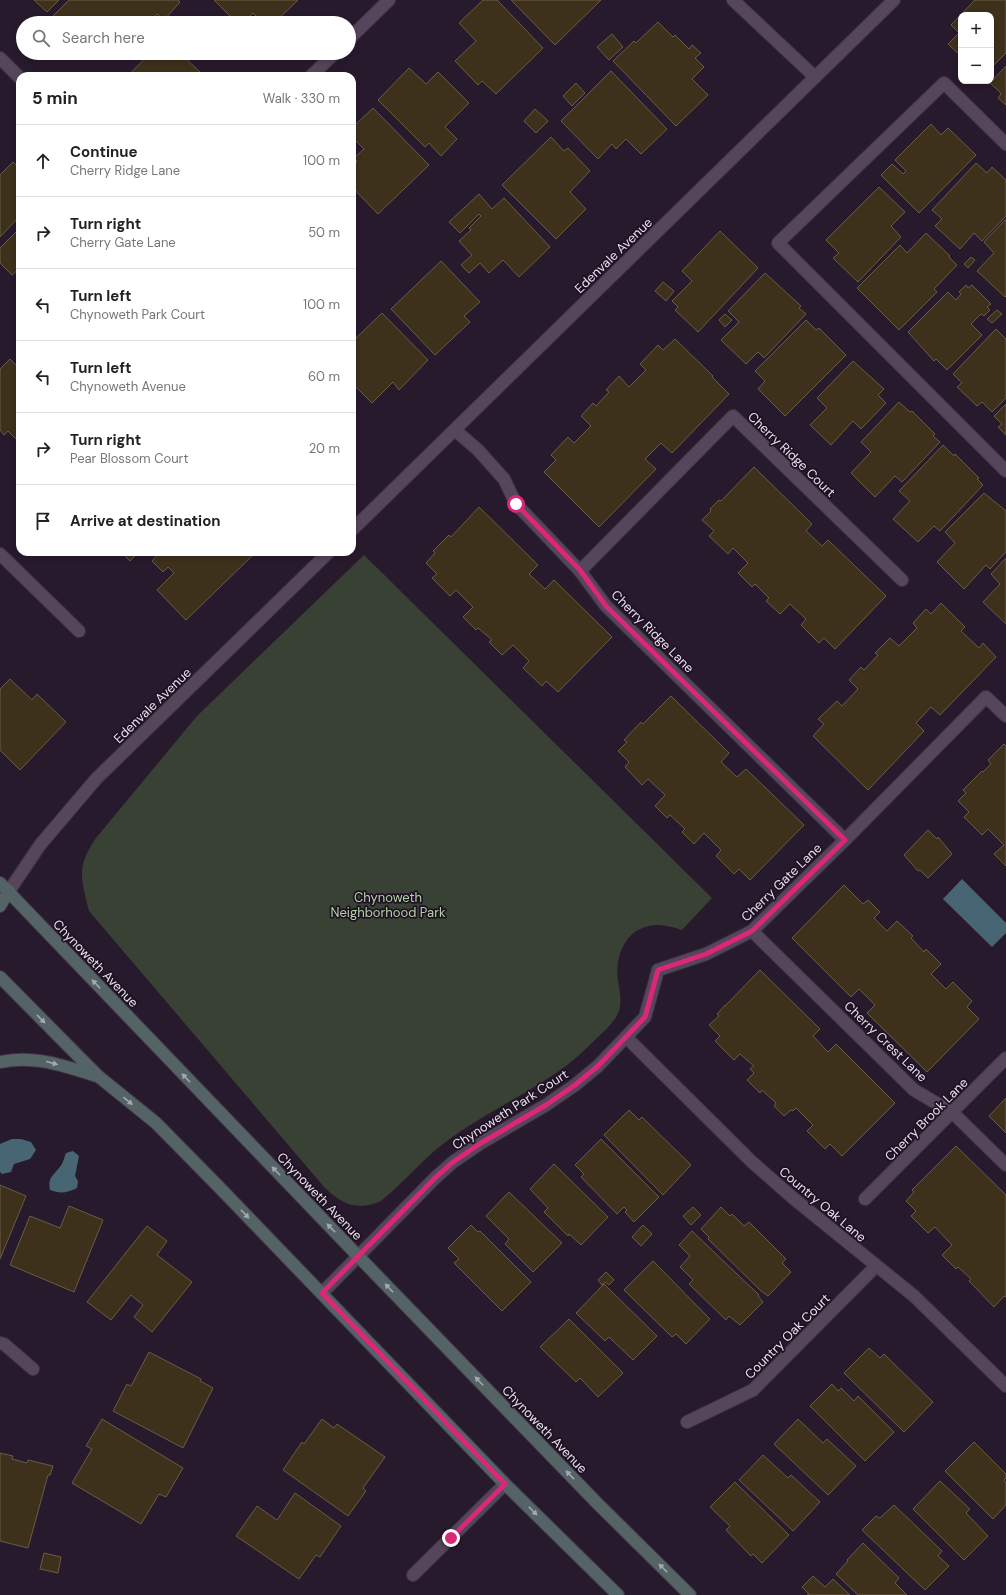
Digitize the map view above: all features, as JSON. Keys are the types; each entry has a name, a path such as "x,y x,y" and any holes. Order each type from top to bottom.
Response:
{"street":[{"path":"356,32 389,0"},
{"path":"733,0 815,77"},
{"name":"Edenvale Avenue","path":"356,526 894,0"},
{"path":"0,58 16,74"},
{"path":"315,72 328,60"},
{"path":"1006,144 944,83 778,243 1006,471"},
{"name":"Cherry Ridge Court","path":"580,570 733,416 902,580"},
{"name":"Cherry Ridge Lane","path":"455,430 478,450 504,479 516,504 580,570 606,606 845,840"},
{"path":"0,554 79,632"},
{"name":"Edenvale Avenue","path":"9,892 40,845 96,779 325,556"},
{"name":"Cherry Gate Lane","path":"658,970 706,954 752,931 845,840 986,697 1006,716"},
{"name":"Chynoweth Avenue","path":"0,882 358,1256 592,1497 690,1595"},
{"path":"0,906 9,892"},
{"name":"Cherry Crest Lane","path":"752,931 914,1090 953,1113 1006,1165"},
{"name":"Chynoweth Park Court","path":"322,1293 435,1178 453,1162 481,1143 546,1105 575,1085 598,1066 645,1017 658,970"},
{"path":"0,977 98,1076 156,1123 505,1484 618,1595"},
{"name":"Country Oak Lane","path":"626,1037 752,1162 793,1198 914,1296 1006,1386"},
{"name":"Cherry Brook Lane","path":"866,1199 1006,1058"},
{"path":"0,1062 14,1060 48,1061 98,1076"},
{"name":"Country Oak Court","path":"687,1422 753,1390 876,1266"},
{"path":"0,1343 4,1344 33,1369"},
{"path":"413,1575 505,1484"}],"green space":[{"name":"Chynoweth Neighborhood Park","path":"364,555 712,898 682,930 655,925 644,927 632,934 624,945 619,959 617,973 620,1006 617,1015 612,1023 577,1057 542,1082 471,1125 443,1144 381,1201 365,1206 358,1206 351,1205 338,1199 325,1188 89,911 82,881 82,873 85,857 96,838 197,716"}],"water":[{"path":"962,879 1006,923 1006,933 992,947 943,899"},
{"path":"12,1139 21,1139 31,1142 36,1150 30,1159 14,1164 11,1172 2,1174 0,1172 0,1144"},
{"path":"73,1151 79,1156 75,1176 78,1181 77,1188 64,1192 50,1190 51,1178 62,1165 66,1153"}],"building":[{"path":"34,0 59,0 47,12"},
{"path":"69,0 178,0 180,2 168,16 159,16 157,14 155,16 53,16"},
{"path":"214,0 298,0 281,16 256,16 253,13 250,16 230,16"},
{"path":"483,0 497,0 543,48 496,94 482,81 478,85 455,61 476,41 459,23"},
{"path":"511,0 601,0 555,45"},
{"path":"975,0 1006,0 1006,53 994,65 994,12 963,12"},
{"path":"958,18 958,32 951,25"},
{"path":"658,22 673,37 675,35 689,49 692,45 701,53 695,58 704,67 692,79 708,95 676,126 613,61 634,41 636,43"},
{"path":"612,34 623,47 609,60 597,47"},
{"path":"958,34 958,53 948,44"},
{"path":"143,60 187,60 200,72 132,72"},
{"path":"1006,66 1006,105 998,98 1001,94 991,84 994,84 994,79"},
{"path":"409,68 426,84 438,72 469,103 445,127 457,139 441,156 429,143 425,147 378,100"},
{"path":"611,71 667,129 641,154 626,139 616,149 612,144 598,159 561,121"},
{"path":"576,83 585,93 572,106 563,96"},
{"path":"373,108 429,165 378,214 356,191 356,156 364,149 356,141 356,124"},
{"path":"535,109 548,121 536,133 524,121"},
{"path":"931,124 941,135 948,128 976,155 919,213 881,175 892,164 903,174 906,171 895,160"},
{"path":"551,137 564,151 568,148 590,171 570,192 586,209 556,239 502,185"},
{"path":"13,162 16,165 16,220 0,237 0,175"},
{"path":"976,163 987,173 992,167 1006,180 1006,216 982,241 974,233 960,249 935,226 942,219 932,210"},
{"path":"879,187 905,212 891,226 901,237 858,282 833,258 839,253 826,240"},
{"path":"479,194 492,209 504,198 550,247 519,277 503,260 489,273 480,263 469,273 461,265 472,255 459,241 471,230 469,228 481,216 479,214 460,233 449,222"},
{"path":"1006,219 1005,297 977,271 994,253 984,242"},
{"path":"720,231 758,268 698,332 675,310 678,307 672,301 692,281 682,271"},
{"path":"16,232 16,272 12,275 0,263 0,248"},
{"path":"926,233 950,256 949,257 957,265 934,289 937,292 899,330 857,288 900,245 907,253"},
{"path":"971,257 975,260 968,268 964,264"},
{"path":"441,261 480,302 464,316 470,322 435,355 391,309"},
{"path":"765,273 801,306 799,308 806,314 764,358 758,352 746,364 721,340 739,322 728,311"},
{"path":"663,282 674,291 666,301 655,291"},
{"path":"966,285 968,288 972,285 991,304 987,307 990,310 984,316 981,314 971,324 982,335 947,370 936,359 934,361 908,332 948,292 956,300 961,294 959,292"},
{"path":"997,310 1002,314 992,323 987,319"},
{"path":"382,313 428,360 399,390 393,382 372,403 356,387 356,338"},
{"path":"725,314 732,320 725,327 719,320"},
{"path":"806,320 816,330 819,328 846,355 785,416 758,389 765,381 755,371"},
{"path":"996,329 1006,339 1006,398 992,412 982,402 977,406 957,387 962,383 953,374"},
{"path":"675,339 729,394 672,453 661,443 645,459 656,469 599,527 544,472 556,460 551,455 568,437 574,443 591,426 581,416 593,403 596,406 609,392 606,390 619,376 629,387 646,370 640,364 658,345 663,350"},
{"path":"10,359 16,365 16,439 8,431 4,435 0,430 0,369"},
{"path":"853,361 884,389 878,395 886,403 861,429 853,421 831,445 810,425 827,408 817,398"},
{"path":"899,402 910,412 912,411 935,434 933,436 940,442 902,482 895,476 875,497 851,473 871,452 861,442"},
{"path":"1006,404 1006,435 998,427 1002,424 994,416"},
{"path":"943,445 954,456 955,454 979,478 977,479 983,485 940,531 934,526 918,542 893,519 910,501 899,491"},
{"path":"754,467 812,524 806,531 822,546 828,540 886,596 835,649 824,638 819,643 801,625 806,619 790,604 780,614 766,601 769,598 755,584 752,587 738,573 748,563 733,548 728,554 709,536 714,531 702,520 711,511 710,509 719,500 721,501"},
{"path":"984,493 1006,511 1006,552 990,569 986,565 964,589 937,562 955,543 945,532"},
{"path":"479,507 538,565 529,574 545,589 554,580 612,637 558,692 546,681 542,686 523,668 529,661 513,645 502,655 489,642 492,640 478,628 476,630 463,617 473,607 456,590 450,596 432,578 437,574 426,563 435,553 433,551 449,535 451,537"},
{"path":"125,556 135,556 130,561"},
{"path":"156,556 252,556 186,620 157,590 174,573 168,567 163,572 152,561"},
{"path":"1006,558 1006,624 983,602 1000,584 991,574"},
{"path":"941,603 965,627 961,631 979,648 983,643 996,657 940,715 931,707 916,723 924,731 868,790 813,736 824,724 818,719 837,701 842,706 858,689 849,680 861,667 864,670 878,655 875,653 890,638 899,646 917,628 913,623 926,609 931,614"},
{"path":"10,679 32,700 37,694 66,722 20,770 0,750 0,689"},
{"path":"671,696 729,753 721,762 737,777 746,769 804,825 750,880 739,869 734,874 716,856 721,850 704,833 694,844 682,832 685,829 670,815 667,818 655,806 665,795 648,779 642,785 625,767 629,762 618,751 627,742 624,740 641,722 643,724"},
{"path":"1004,744 1006,746 1006,866 994,854 1004,845 988,829 982,835 964,817 969,812 958,801 966,793 963,790 991,764 988,760"},
{"path":"928,830 937,839 938,837 952,854 928,878 920,870 918,871 904,855"},
{"path":"844,885 863,904 868,900 880,912 874,918 887,931 897,921 913,936 911,938 924,952 926,949 941,964 931,974 946,989 953,982 972,1001 967,1007 979,1019 927,1072 867,1013 875,1005 859,989 851,997 792,938"},
{"path":"760,970 820,1029 813,1036 828,1052 836,1044 895,1103 842,1156 830,1144 825,1149 807,1131 813,1125 796,1108 784,1116 774,1106 776,1103 762,1090 760,1093 747,1080 754,1073 750,1069 754,1066 740,1054 734,1060 715,1041 720,1036 709,1025 719,1016 717,1014 725,1005"},
{"path":"1006,1098 1006,1133 989,1116"},
{"path":"629,1110 639,1120 642,1117 691,1165 663,1195 604,1135"},
{"path":"601,1139 659,1197 634,1222 625,1212 627,1210 624,1207 617,1214 581,1177 584,1174 575,1165"},
{"path":"956,1146 1006,1195 1006,1297 1004,1296 994,1307 969,1281 971,1279 958,1267 956,1269 942,1255 952,1245 935,1227 928,1233 911,1216 916,1211 906,1201 914,1192 912,1190"},
{"path":"554,1164 608,1217 581,1245 569,1234 568,1236 544,1212 548,1208 530,1189"},
{"path":"0,1185 26,1196 0,1259"},
{"path":"509,1192 562,1243 533,1272 505,1244 509,1239 486,1216"},
{"path":"69,1206 103,1220 74,1292 10,1265 30,1216 60,1228"},
{"path":"693,1207 701,1215 691,1225 683,1216"},
{"path":"721,1207 730,1216 732,1214 744,1226 749,1222 786,1259 782,1263 791,1272 768,1296 708,1239 709,1237 701,1229"},
{"path":"471,1225 478,1232 480,1231 531,1282 502,1311 454,1263 459,1259 448,1248"},
{"path":"643,1225 652,1234 641,1246 632,1237"},
{"path":"147,1226 167,1241 157,1255 192,1282 152,1332 134,1317 143,1305 131,1295 111,1320 87,1302"},
{"path":"692,1231 759,1295 758,1296 763,1302 740,1325 729,1316 726,1320 689,1284 693,1280 680,1267 690,1256 679,1245"},
{"path":"653,1261 710,1319 686,1344 676,1334 672,1337 624,1290"},
{"path":"606,1272 614,1280 609,1285 605,1282 602,1285 598,1280"},
{"path":"604,1284 657,1336 633,1360 609,1337 605,1341 576,1313"},
{"path":"569,1319 623,1373 598,1397 580,1378 576,1382 540,1347"},
{"path":"869,1348 880,1358 884,1354 933,1402 904,1432 844,1373"},
{"path":"149,1352 201,1379 200,1381 213,1388 183,1448 113,1411 127,1384 131,1386"},
{"path":"832,1384 838,1391 841,1388 854,1401 858,1396 894,1432 865,1461 810,1406"},
{"path":"102,1419 183,1468 166,1497 159,1494 141,1524 72,1483 92,1449 86,1446"},
{"path":"322,1419 334,1428 337,1424 385,1457 363,1488 366,1491 348,1516 283,1470 302,1442 304,1444"},
{"path":"798,1419 823,1443 827,1439 856,1466 828,1495 774,1444"},
{"path":"974,1442 1006,1474 1006,1478 1004,1480 1006,1483 1006,1505 993,1519 945,1471"},
{"path":"0,1453 13,1456 12,1459 27,1463 28,1460 53,1466 50,1475 48,1475 28,1548 0,1541"},
{"path":"763,1455 788,1478 791,1475 820,1502 793,1531 739,1480"},
{"path":"940,1481 970,1509 966,1513 988,1536 964,1560 913,1509"},
{"path":"735,1482 789,1535 762,1563 753,1554 751,1556 726,1530 730,1526 710,1507"},
{"path":"295,1493 341,1526 320,1557 316,1555 299,1579 236,1536 257,1506 277,1520"},
{"path":"894,1505 942,1551 938,1556 949,1566 925,1590 862,1530 876,1516 880,1518"},
{"path":"863,1543 899,1578 895,1583 907,1595 858,1595 836,1574"},
{"path":"44,1553 61,1557 58,1573 40,1569"},
{"path":"813,1576 825,1587 833,1579 850,1595 807,1595 809,1594 802,1587"}],"route":[{"path":"451,1538 505,1484 322,1293 388,1228 435,1178 453,1162 481,1143 546,1105 575,1085 598,1066 645,1017 658,970 706,954 752,931 845,840 606,606 580,570 516,504"}]}
